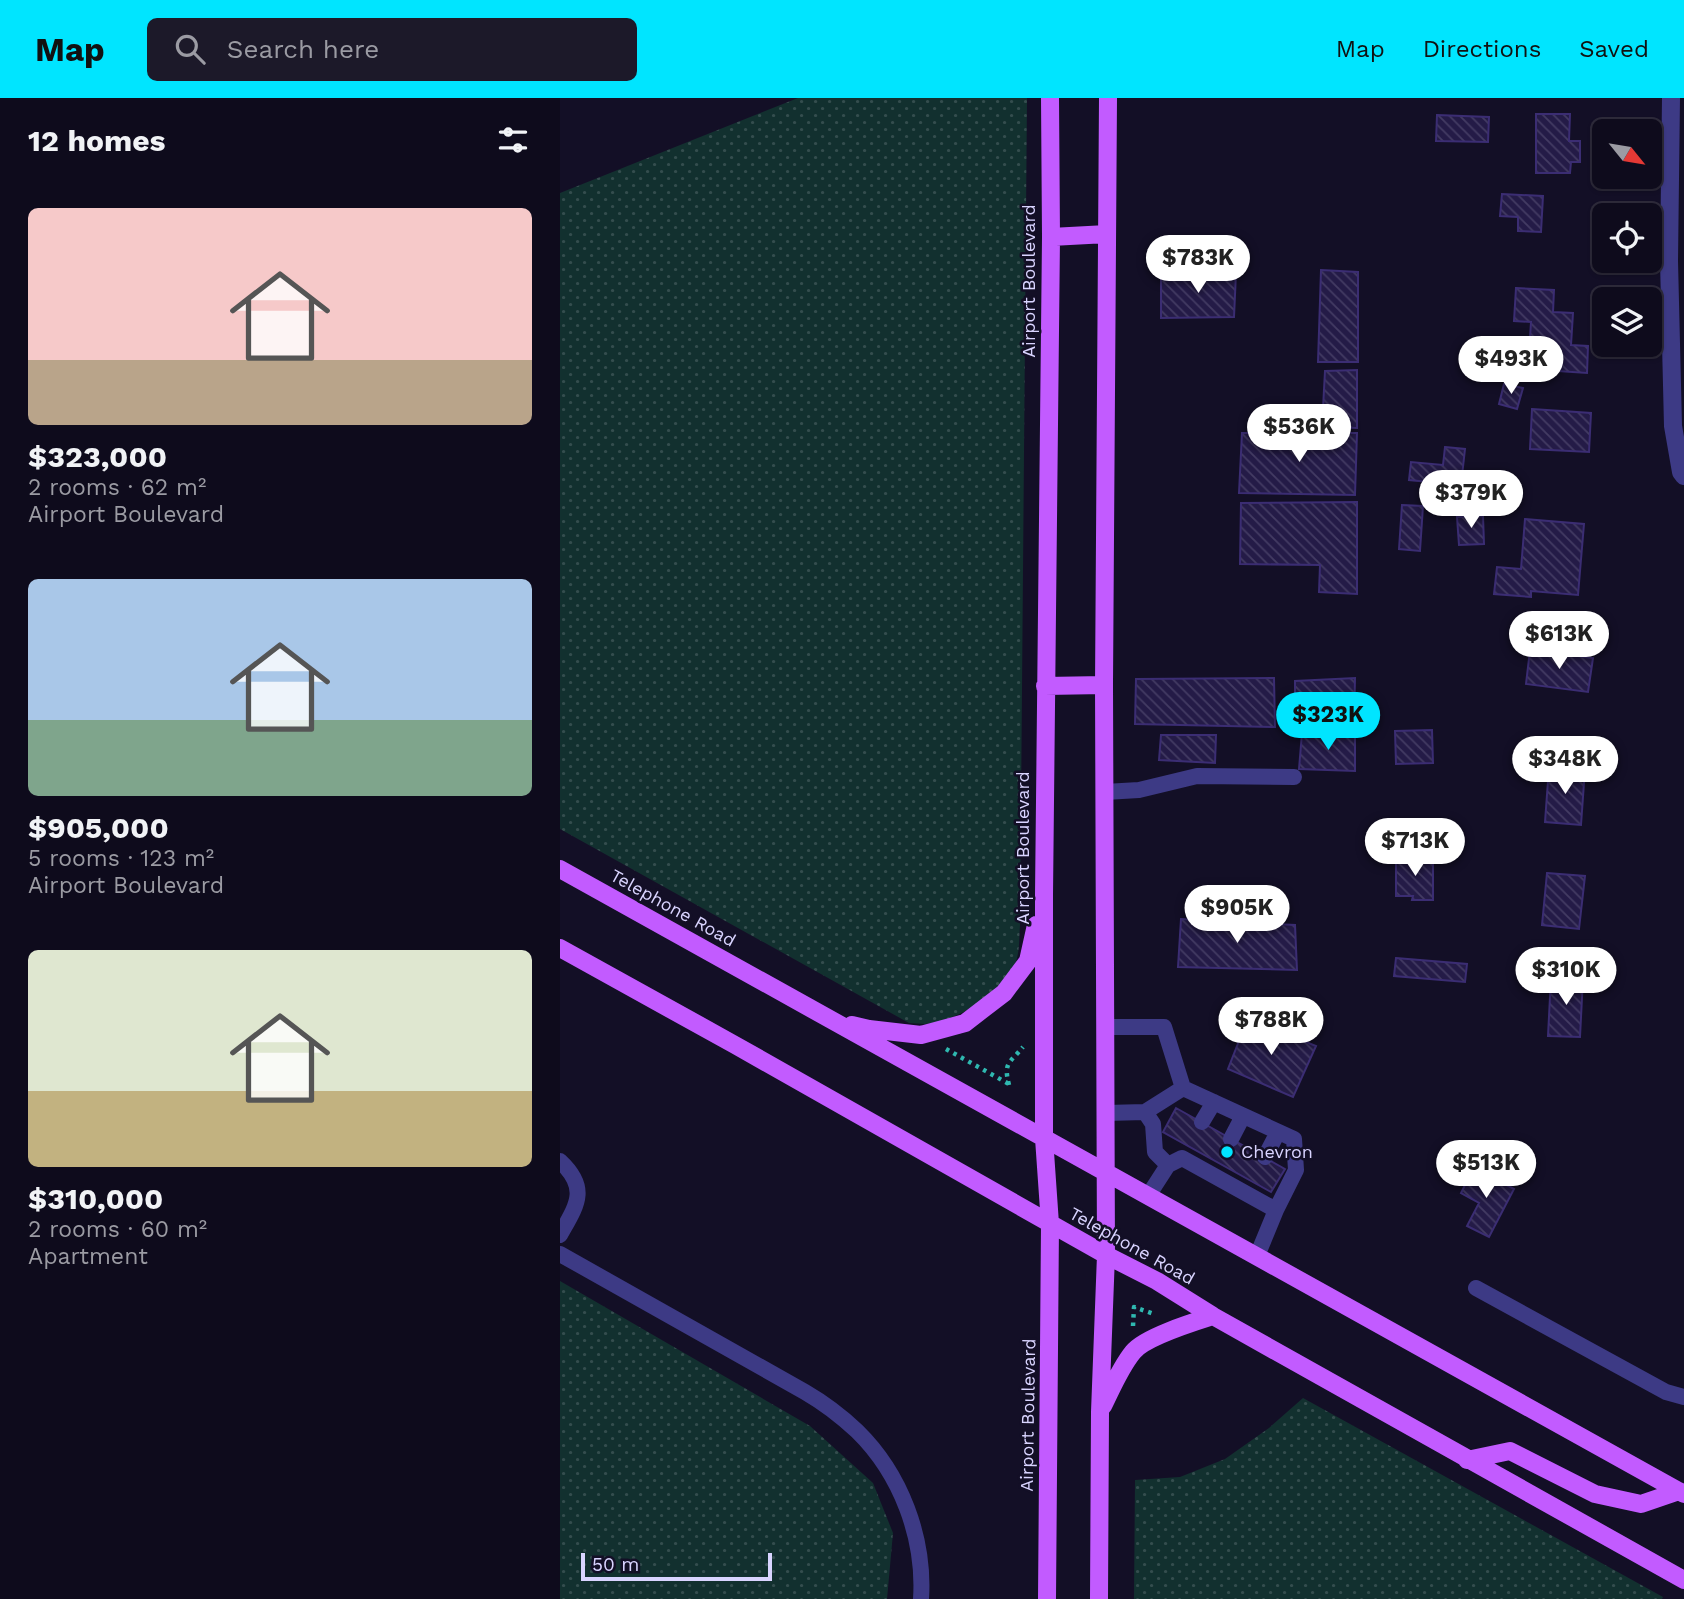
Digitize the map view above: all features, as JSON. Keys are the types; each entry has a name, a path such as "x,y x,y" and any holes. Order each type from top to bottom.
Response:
{"main road":[{"name":"Airport Boulevard","path":"1047,1599 1050,1224 1044,1138 1044,895 1050,98"},
{"path":"1098,1599 1100,1412 1106,1255 1104,685 1108,98"},
{"path":"1051,237 1107,234"},
{"path":"1045,686 1104,685"},
{"name":"Telephone Road","path":"560,869 1682,1489"},
{"path":"834,1021 869,1029 921,1035 965,1023 1004,993 1028,961 1044,895"},
{"name":"Telephone Road","path":"560,947 1684,1580"},
{"path":"1100,1412 1134,1350 1159,1336 1213,1316"},
{"path":"1467,1460 1510,1451 1595,1494 1641,1503 1682,1489"}],"street":[{"path":"1671,98 1669,261 1673,426 1684,477"}],"lane":[{"path":"1105,792 1139,790 1197,776 1294,777"},
{"path":"1105,1027 1164,1027 1183,1088 1294,1139 1296,1170 1257,1256"},
{"path":"1106,1113 1145,1112 1183,1088"},
{"path":"1202,1122 1214,1102"},
{"path":"1145,1112 1153,1124 1154,1152 1180,1156 1213,1168 1248,1187 1276,1210"},
{"path":"1231,1139 1243,1116"},
{"path":"1265,1157 1278,1132"},
{"path":"1148,1196 1180,1156"},
{"path":"560,1161 568,1168 578,1189 578,1203 560,1236"},
{"path":"560,1254 805,1392 834,1411 859,1433 894,1479 909,1515 920,1559 921,1599"},
{"path":"1476,1288 1666,1392 1684,1397"}],"path":[{"path":"944,1048 1010,1087 1005,1071 1009,1062 1024,1046 1026,1038"}],"green space":[{"path":"798,98 1027,98 1019,950 1008,975 989,995 951,1018 925,1024 909,1023 560,829 560,193"},
{"path":"560,1281 810,1426 873,1483 893,1533 887,1599 560,1599"},
{"path":"1303,1398 1663,1597 1662,1599 1134,1599 1135,1480 1180,1477 1225,1459 1269,1428"}],"building":[{"path":"1536,114 1570,114 1569,141 1580,141 1580,162 1571,162 1570,173 1536,173"},
{"path":"1437,115 1489,117 1488,142 1436,141"},
{"path":"1502,194 1543,196 1541,232 1518,231 1518,217 1500,216"},
{"path":"1321,270 1358,272 1358,362 1318,362"},
{"path":"1161,273 1236,273 1234,317 1161,318"},
{"path":"1516,288 1554,290 1553,312 1573,313 1571,345 1588,346 1587,373 1528,369 1531,322 1514,321"},
{"path":"1357,370 1357,428 1322,427 1325,371"},
{"path":"1504,384 1523,388 1517,409 1499,404"},
{"path":"1532,409 1591,413 1589,452 1530,449"},
{"path":"1242,433 1357,433 1355,495 1239,493"},
{"path":"1445,447 1465,449 1461,485 1409,480 1411,462 1443,465"},
{"path":"1357,502 1357,594 1319,592 1320,565 1240,564 1241,503"},
{"path":"1402,505 1423,506 1420,551 1399,549"},
{"path":"1483,516 1484,544 1459,545 1457,517"},
{"path":"1525,519 1584,524 1578,595 1531,591 1531,597 1494,594 1497,567 1521,569"},
{"path":"1530,650 1593,658 1588,692 1526,684"},
{"path":"1274,678 1275,727 1135,724 1136,679"},
{"path":"1355,678 1354,727 1295,727 1295,681"},
{"path":"1432,730 1433,763 1396,764 1395,731"},
{"path":"1302,733 1355,734 1355,771 1299,769"},
{"path":"1161,735 1216,735 1215,763 1159,760"},
{"path":"1549,767 1585,769 1581,825 1545,822"},
{"path":"1396,858 1433,858 1433,900 1412,900 1413,896 1396,896"},
{"path":"1547,873 1585,876 1579,929 1542,925"},
{"path":"1181,919 1295,925 1297,970 1178,967"},
{"path":"1396,958 1467,964 1465,982 1394,976"},
{"path":"1551,977 1583,978 1580,1037 1548,1036"},
{"path":"1248,1018 1316,1046 1293,1097 1228,1069"},
{"name":"Chevron","path":"1176,1108 1285,1169 1271,1192 1163,1132"},
{"path":"1474,1167 1514,1189 1489,1237 1467,1226 1479,1203 1461,1193"}],"place":[{"name":"Chevron","path":"1227,1152"}]}
